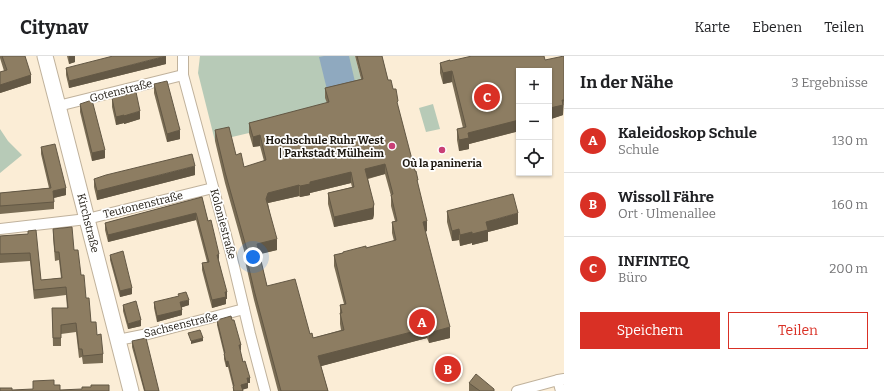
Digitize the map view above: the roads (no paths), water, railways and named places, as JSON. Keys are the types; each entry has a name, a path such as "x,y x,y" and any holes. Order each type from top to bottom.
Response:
{"street":[{"name":"Kirchstraße","path":"45,56 130,391"},
{"name":"Koloniestraße","path":"183,56 183,76 231,254 265,391"},
{"name":"Gotenstraße","path":"58,106 183,76"},
{"name":"Teutonenstraße","path":"0,229 86,219 213,188"},
{"name":"Sachsenstraße","path":"118,340 148,334 244,309"},
{"path":"517,391 561,380 561,391"}],"water":[{"path":"349,56 359,99 331,106 319,57"}],"place":[{"name":"INFINTEQ","path":"487,97"},
{"name":"Hochschule Ruhr West | Parkstadt Mülheim","path":"392,146"},
{"name":"Où la panineria","path":"442,150"},
{"name":"Kaleidoskop Schule","path":"422,322"},
{"name":"Wissoll Fähre","path":"448,369"}]}
